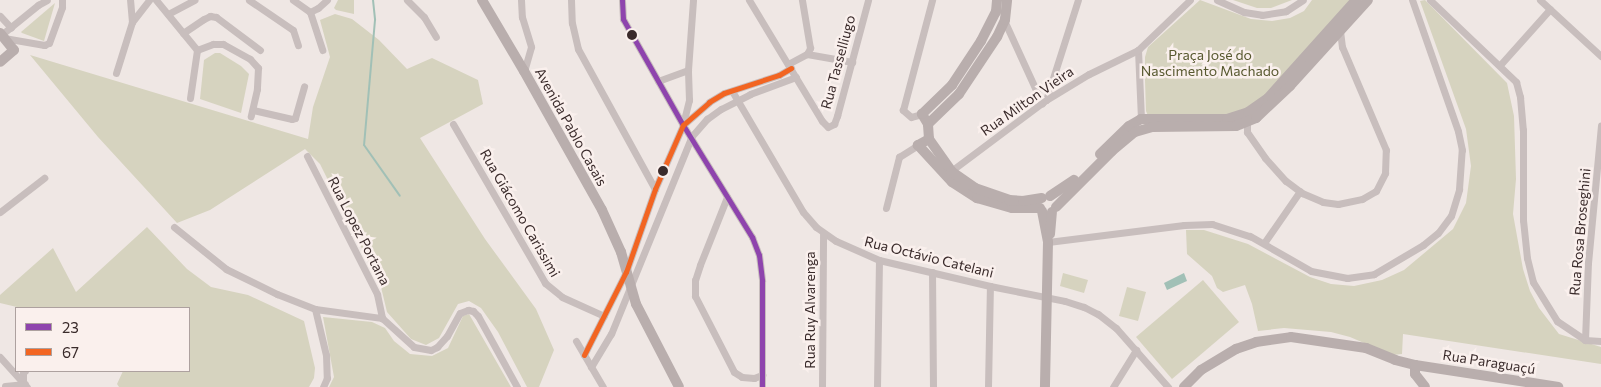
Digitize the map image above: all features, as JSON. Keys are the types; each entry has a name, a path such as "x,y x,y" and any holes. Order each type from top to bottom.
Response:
{"main road":[{"name":"Avenida Pablo Casais","path":"482,0 602,210 621,252 630,289 679,387"},
{"path":"997,0 996,12 981,41 952,85 922,114 928,124 932,155 952,182 977,198 1012,208 1047,205 1135,132 1152,128 1226,127 1247,123 1271,105 1368,0"},
{"path":"928,124 959,94 997,37 1005,20 1007,0"},
{"path":"1045,387 1047,205 1129,126 1141,120 1227,119 1248,112 1268,98 1356,0"},
{"path":"0,62 14,50 2,35"},
{"path":"929,139 918,145 975,188 994,196 1047,205"},
{"path":"621,252 631,254"},
{"name":"Rua Paraguaçú","path":"1184,387 1201,370 1236,349 1256,342 1291,337 1357,346 1395,360 1516,384 1558,387"},
{"path":"1415,364 1415,374 1425,387"}],"street":[{"path":"2,35 36,2 47,0"},
{"path":"2,35 44,45 49,44 62,7 62,0"},
{"path":"130,0 132,22"},
{"path":"116,73 132,22 149,0"},
{"path":"156,0 197,50 190,98"},
{"path":"168,14 194,0"},
{"path":"250,0 292,30 298,45"},
{"path":"293,0 310,12 322,50"},
{"path":"310,12 327,0"},
{"path":"407,0 424,17 436,37"},
{"path":"521,0 522,18 531,47 524,71"},
{"path":"571,0 572,23 578,49 656,189"},
{"path":"622,0 623,19 683,125 692,136 752,237 759,255 762,281 762,387"},
{"path":"584,355 626,272 656,189 683,125 689,100 688,70 693,0"},
{"path":"591,367 611,334 692,136 707,119 736,100 796,77 749,0"},
{"path":"683,125 709,102 732,91 779,75 807,54 811,43 802,0"},
{"name":"Rua Tasselliugo","path":"796,77 822,121 828,127 834,124 838,116 868,0"},
{"path":"922,114 911,117 903,110 932,0"},
{"path":"1044,102 1078,0"},
{"name":"Rua Milton Vieira","path":"951,171 1044,102 1088,74 1138,50 1190,0"},
{"path":"1217,0 1244,12 1262,15 1286,10 1303,0"},
{"path":"1047,241 1184,225 1212,224 1239,231 1264,243 1311,271 1347,278 1360,277 1374,274 1399,261 1423,245 1445,226 1459,188 1462,161 1461,141 1412,0"},
{"path":"1430,0 1516,82 1520,97 1523,130 1521,201 1529,268 1541,298 1557,321 1585,340 1601,341"},
{"path":"1540,0 1601,56"},
{"path":"1500,65 1550,9"},
{"path":"996,12 1005,20 1044,102"},
{"path":"0,16 11,28"},
{"path":"183,33 210,16 216,17 260,50"},
{"path":"1247,123 1247,132 1276,171 1300,191 1323,202 1338,204 1370,196 1383,180 1387,157 1384,145 1342,47 1340,30"},
{"path":"197,50 213,44 224,44 255,64 258,68 259,78 252,113 295,118 304,86"},
{"path":"1138,50 1141,120"},
{"path":"807,54 852,62"},
{"path":"658,80 688,70"},
{"name":"Rua Octávio Catelani","path":"732,91 803,212 823,232 848,248 879,260 1065,301 1098,314 1116,328 1168,387"},
{"name":"Rua Giácomo Carissimi","path":"453,124 545,283 562,297 604,316"},
{"name":"Rua Rosa Broseghini","path":"1585,340 1588,263 1599,171 1601,126"},
{"path":"886,208 899,157 918,145"},
{"name":"Rua Lopez Portana","path":"307,156 377,294 382,318"},
{"path":"0,212 44,178"},
{"path":"1264,243 1300,191"},
{"path":"727,197 700,264 695,280 695,296 734,372 742,376 754,378 762,375"},
{"path":"174,227 226,269 276,294 315,308 382,318 414,347 431,350 441,344 460,313 468,310 473,311 478,316 517,387"},
{"name":"Rua Ruy Alvarenga","path":"822,387 823,232"},
{"path":"876,387 879,260"},
{"path":"932,272 933,387"},
{"path":"988,387 990,286"},
{"path":"315,308 326,355 327,378 323,387"},
{"path":"576,341 603,387"},
{"path":"1113,387 1136,350"},
{"path":"0,356 25,384"},
{"path":"5,386 25,384"}],"green space":[{"path":"338,0 354,0 354,14 336,10 334,8"},
{"name":"Praça José do Nascimento Machado","path":"1200,0 1251,19 1272,21 1290,18 1304,11 1312,0 1350,0 1268,94 1235,115 1149,118 1146,111 1145,80 1145,57 1148,47"},
{"path":"1233,0 1292,0 1271,8 1257,8"},
{"path":"1425,0 1507,83 1514,116 1516,179 1513,214 1523,269 1530,291 1539,308 1559,334 1601,347 1601,364 1403,334 1402,354 1392,355 1350,337 1331,332 1284,328 1258,331 1252,304 1245,285 1223,292 1217,288 1212,276 1187,254 1186,230 1204,230 1248,244 1310,277 1331,284 1354,286 1382,280 1404,270 1453,229 1466,203 1471,166 1466,129 1420,1"},
{"path":"55,3 44,41 21,32"},
{"path":"335,14 352,19 379,40 407,69 432,58 478,80 483,104 420,138 485,239 536,309 554,350 539,387 527,387 498,332 481,308 469,301 458,304 439,338 426,345 411,339 387,312 381,287 320,164 305,149 210,210 177,223 98,137 30,55 308,139 313,107 330,57 320,20"},
{"path":"215,53 220,53 241,66 249,74 241,113 200,99 204,60"},
{"path":"147,227 187,269 211,287 248,295 304,321 315,368 314,378 309,387 119,387 117,384 123,372 190,372 190,307 17,307 0,303 0,295 53,248 76,292"},
{"path":"1063,273 1088,280 1084,293 1060,286"},
{"path":"1203,280 1239,322 1172,379 1136,337"},
{"path":"1127,287 1146,292 1138,321 1119,316"},
{"path":"469,314 511,387 329,387 334,377 323,317 372,322 385,328 394,341 410,354 432,356 448,348 463,316"}],"shaded area":[{"path":"1184,273 1187,281 1167,290 1164,283"}],"waterway":[{"path":"373,0 375,20 364,145 400,196"}],"transit line":[{"name":"23","path":"622,0 623,19 683,125 752,237 759,255 762,281 762,387"},
{"name":"67","path":"584,355 626,272 655,189 683,125 709,102 724,93 779,75 791,68"}]}
